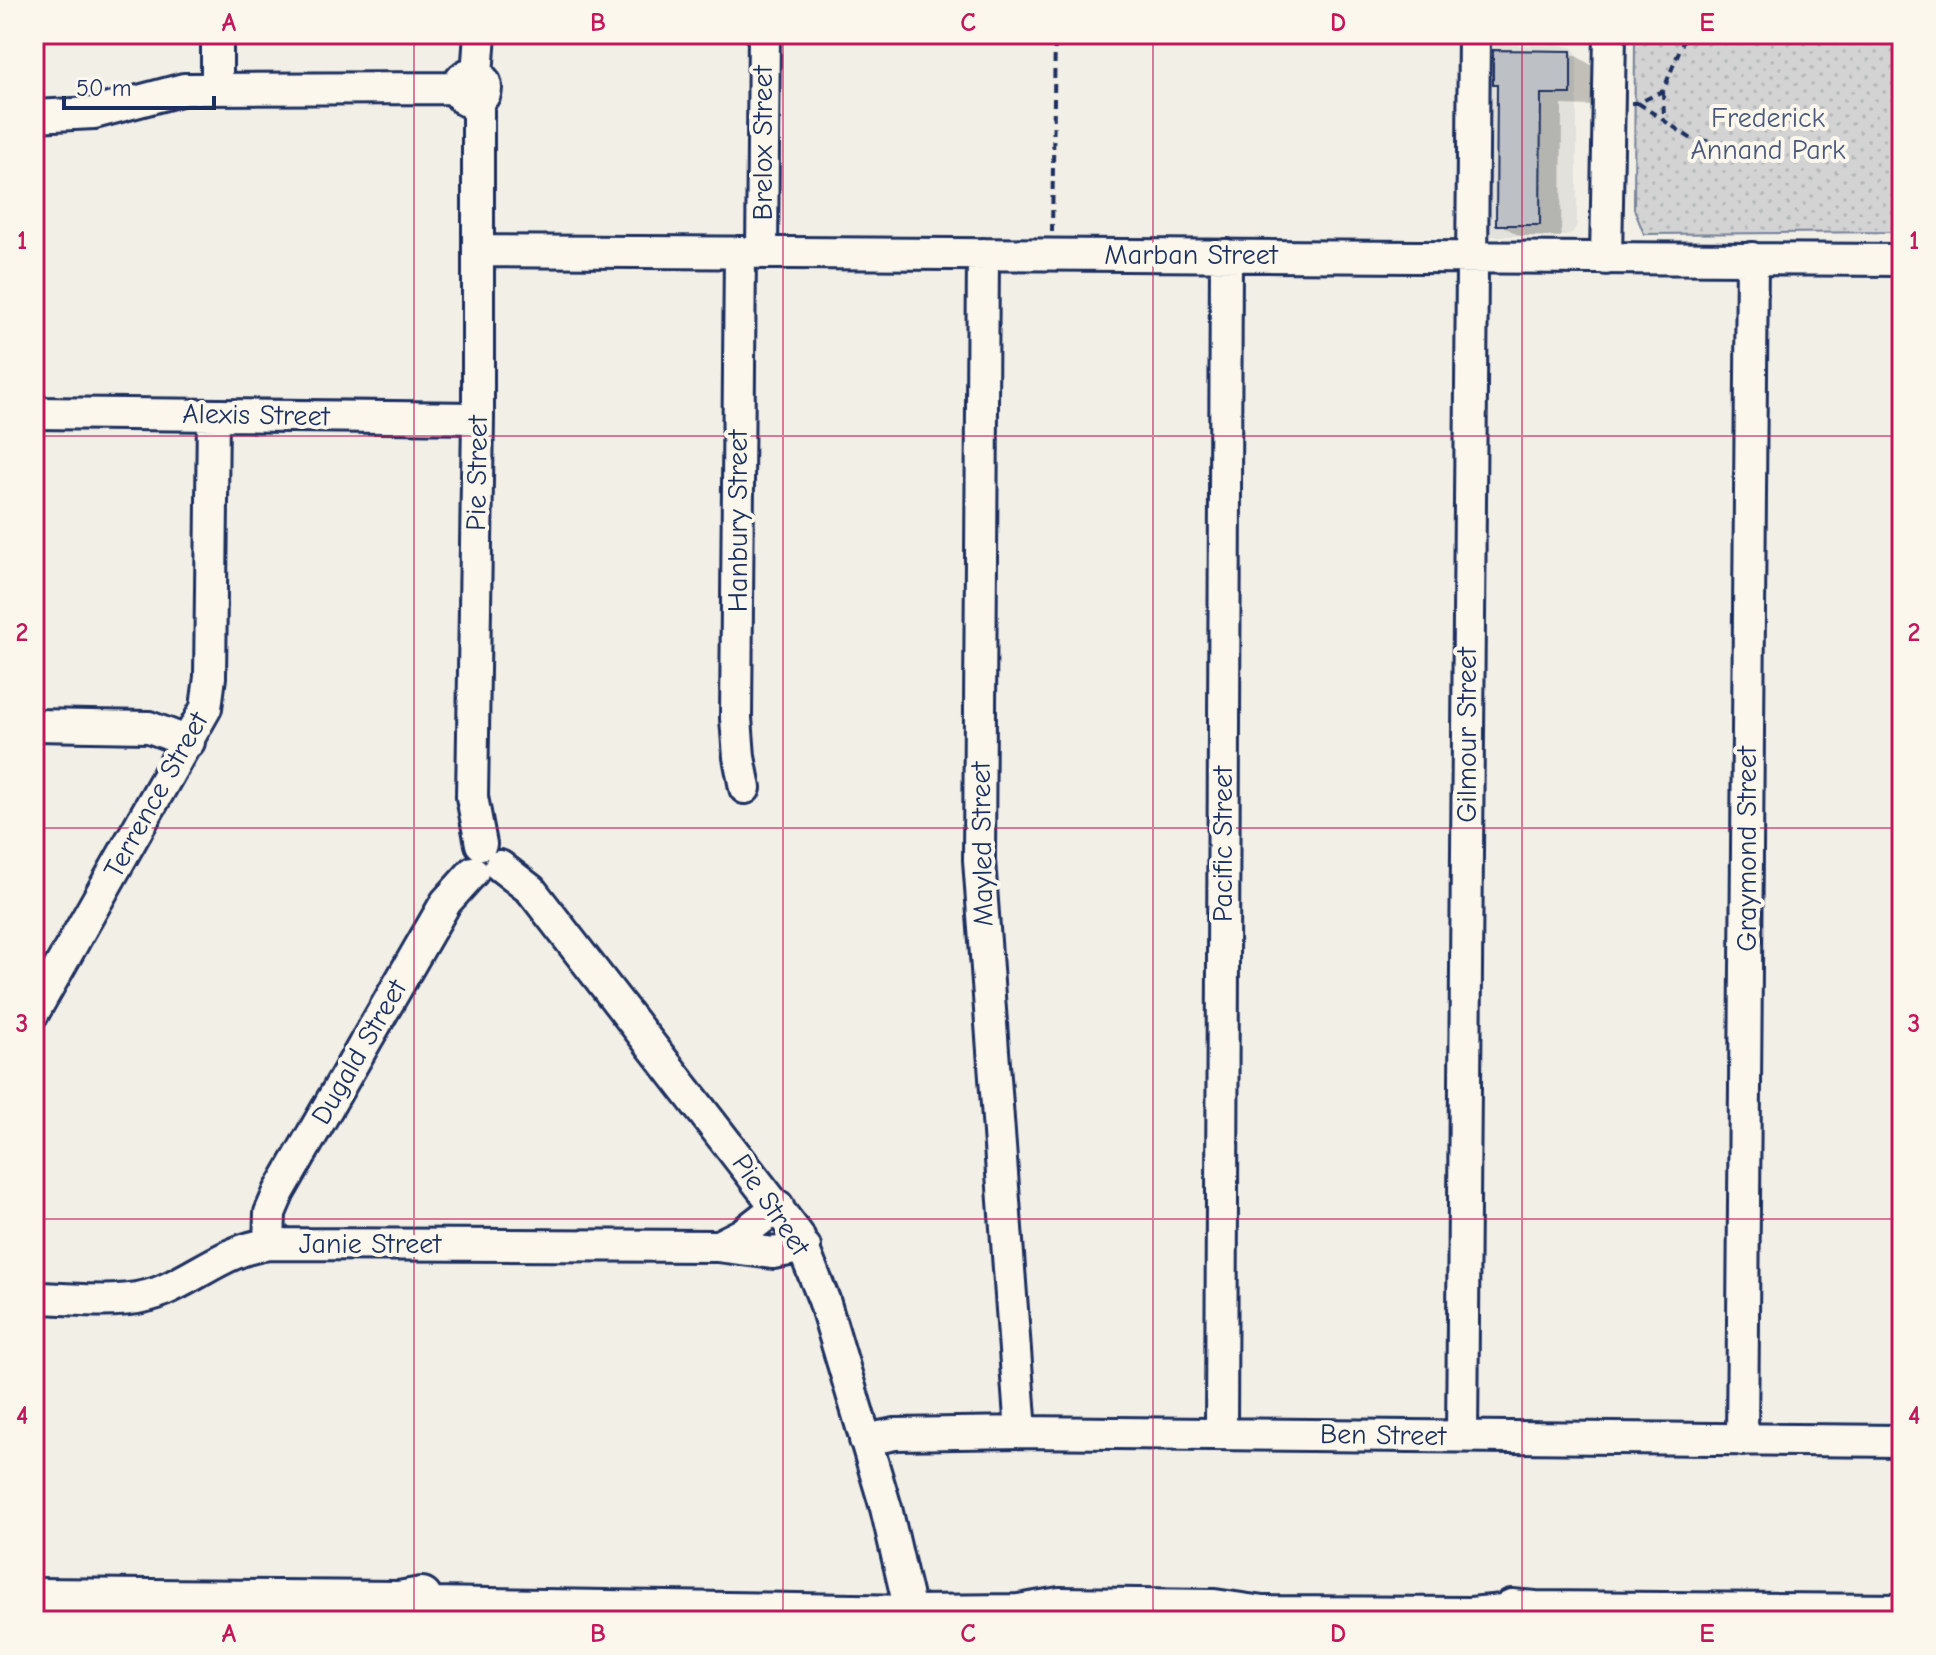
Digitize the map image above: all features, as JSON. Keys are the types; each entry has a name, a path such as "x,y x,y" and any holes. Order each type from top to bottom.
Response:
{"main road":[{"path":"399,1601 431,1595 764,1598 1019,1614 1214,1609 1261,1601 1470,1604 1535,1611 1902,1614"},
{"path":"34,1598 399,1601 431,1607 803,1616 909,1605"},
{"path":"1214,1609 1262,1616 1364,1619 1471,1617 1535,1611"}],"street":[{"path":"217,34 217,87"},
{"name":"Pie Street","path":"480,34 471,88 479,251 472,797 485,861 531,890 778,1206 805,1247 824,1300 892,1532 909,1605"},
{"name":"Brelox Street","path":"751,252 764,34"},
{"name":"Gilmour Street","path":"1462,1436 1474,34"},
{"path":"1606,259 1610,34"},
{"path":"34,116 94,113 184,89 471,88"},
{"name":"Marban Street","path":"479,251 1902,260"},
{"name":"Hanbury Street","path":"745,788 736,718 751,252"},
{"name":"Mayled Street","path":"983,254 979,860 1021,1432"},
{"name":"Pacific Street","path":"1221,1434 1226,255"},
{"name":"Graymond Street","path":"1742,1440 1752,258"},
{"name":"Alexis Street","path":"34,413 478,418"},
{"name":"Terrence Street","path":"34,1012 206,708 209,691 213,415"},
{"path":"34,725 149,727 189,742"},
{"name":"Dugald Street","path":"269,1244 270,1213 279,1192 446,902 485,861"},
{"path":"718,1246 742,1234 778,1206"},
{"name":"Janie Street","path":"34,1298 124,1299 147,1296 230,1254 269,1244 718,1246 773,1253 805,1247"},
{"name":"Ben Street","path":"865,1440 895,1434 1021,1432 1902,1441"}],"path":[{"path":"1051,255 1055,34"},
{"path":"1664,118 1663,91 1686,34"},
{"path":"1629,103 1638,103 1663,91"},
{"path":"1638,103 1699,144"}],"shaded area":[{"path":"1490,45 1561,45 1572,47 1577,54 1577,225 1572,234 1490,236"}],"green space":[{"name":"Frederick Annand Park","path":"1635,34 1902,34 1902,232 1644,234 1634,209"}],"building":[{"path":"1493,50 1571,51 1571,94 1541,94 1540,225 1496,225 1497,85 1493,85"},
{"path":"1702,138 1713,143 1708,156 1696,151"}]}
